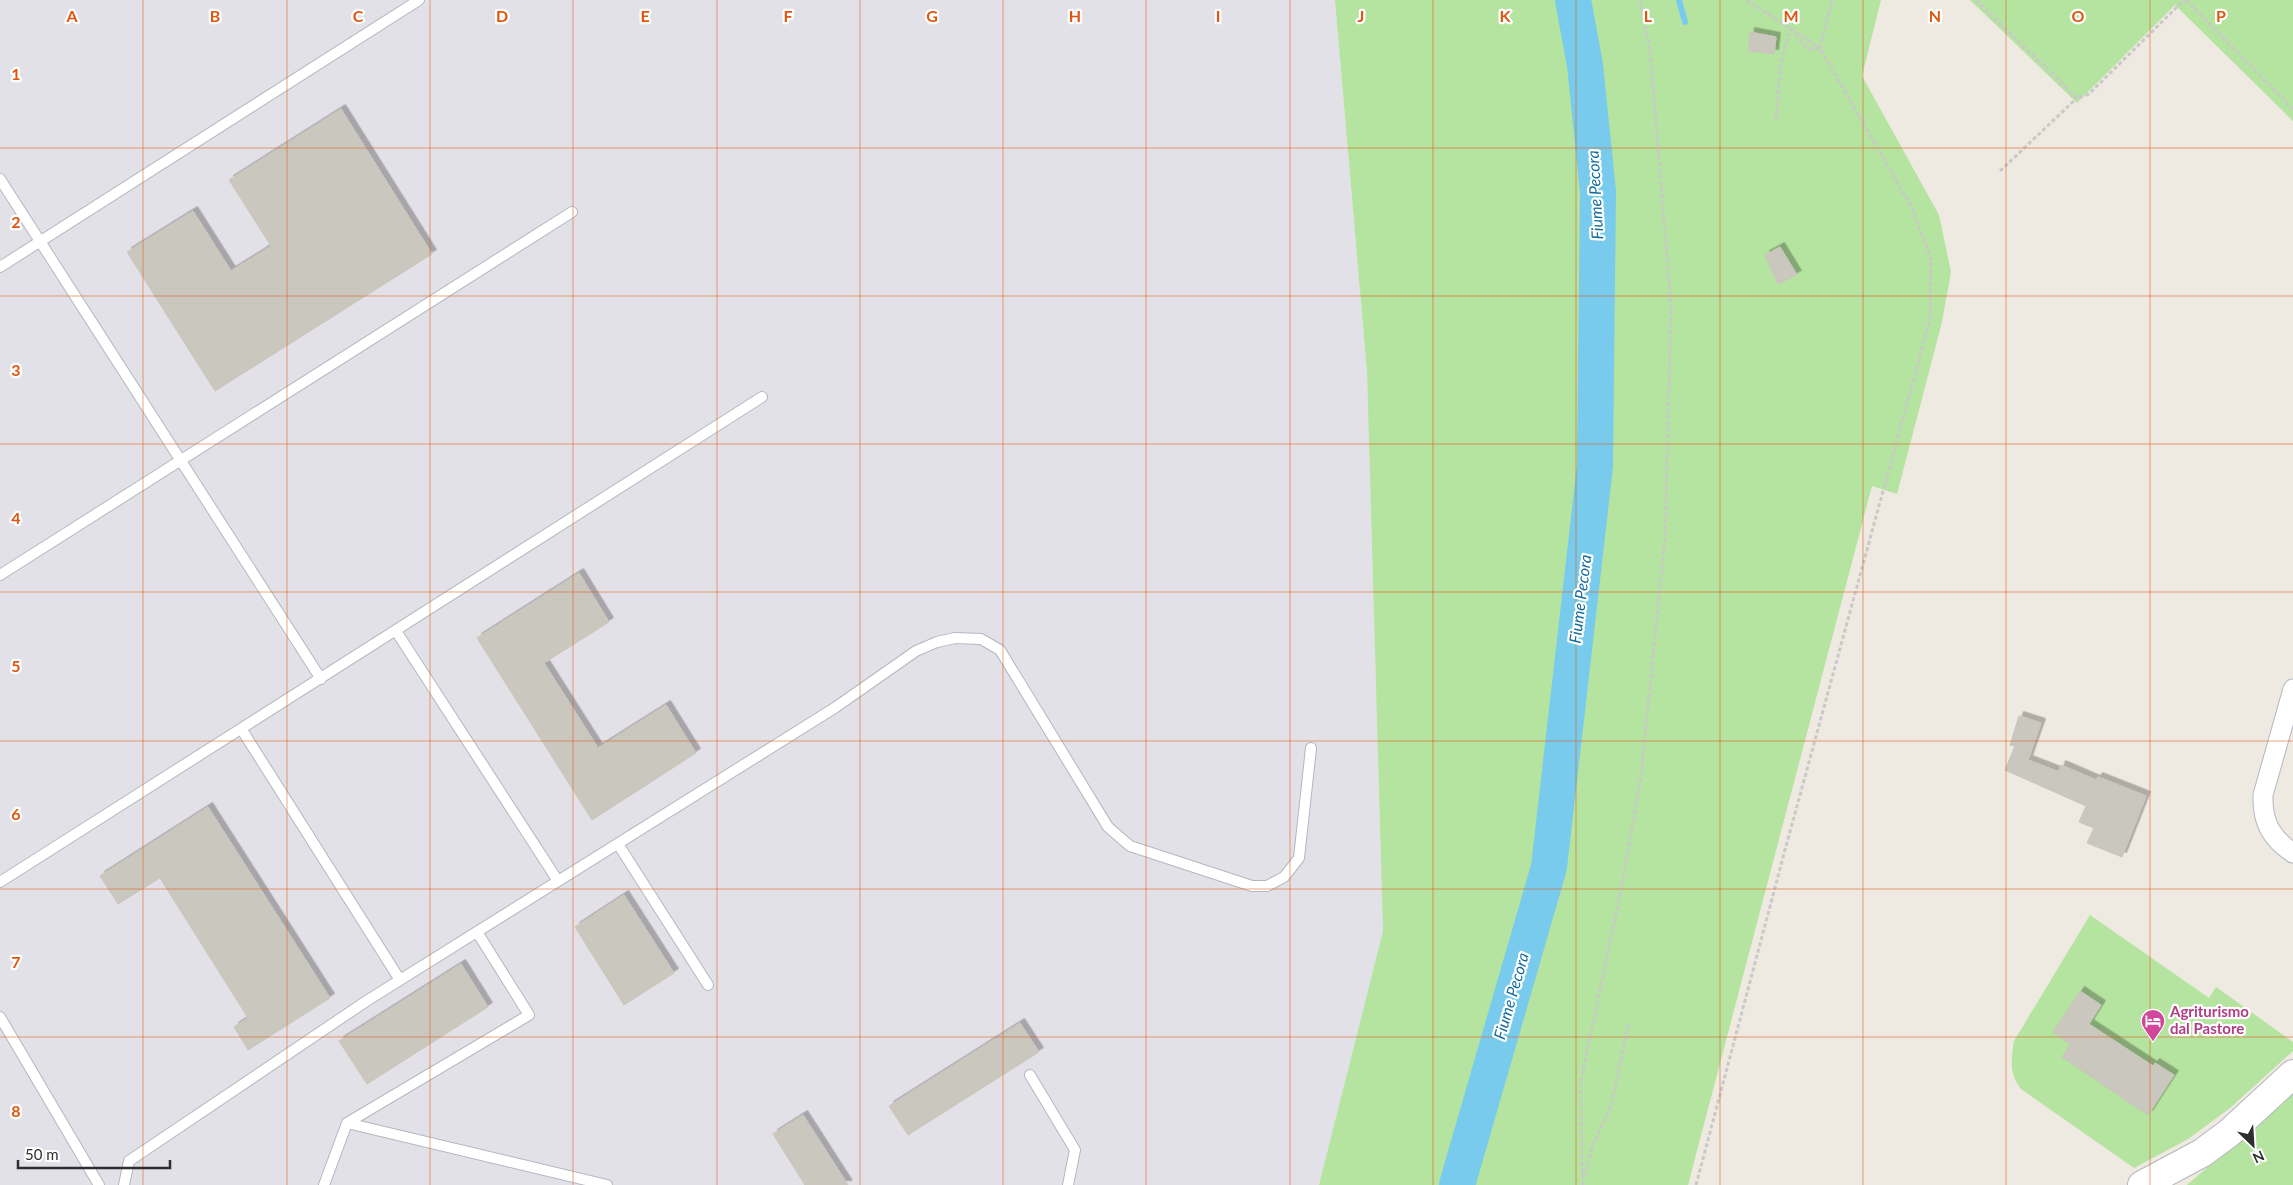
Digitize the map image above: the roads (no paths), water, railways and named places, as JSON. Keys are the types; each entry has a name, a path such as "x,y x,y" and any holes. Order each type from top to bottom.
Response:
{"street":[{"path":"2293,689 2263,795 2268,828 2275,839 2293,853"},
{"path":"2142,1185 2181,1165 2216,1143 2236,1128 2293,1074"}],"lane":[{"path":"0,267 419,0"},
{"path":"0,179 321,679"},
{"path":"0,574 572,212"},
{"path":"0,882 242,730 762,397"},
{"path":"396,631 558,882"},
{"path":"124,1185 129,1161 400,980 836,707 916,651 937,642 956,638 981,639 1000,650 1108,827 1130,846 1252,886 1267,886 1284,877 1300,858 1311,748"},
{"path":"242,730 400,980"},
{"path":"618,844 708,985"},
{"path":"324,1185 347,1123 529,1015 476,932"},
{"path":"0,1017 98,1185"},
{"path":"1030,1075 1075,1150 1068,1185"},
{"path":"347,1123 607,1185"}],"waterway":[{"name":"Fiume Pecora","path":"1457,1185 1549,867 1595,466 1598,192 1585,65 1573,0"},
{"path":"1679,0 1685,22"}],"place":[{"name":"Agriturismo dal Pastore","path":"2153,1042"}]}
